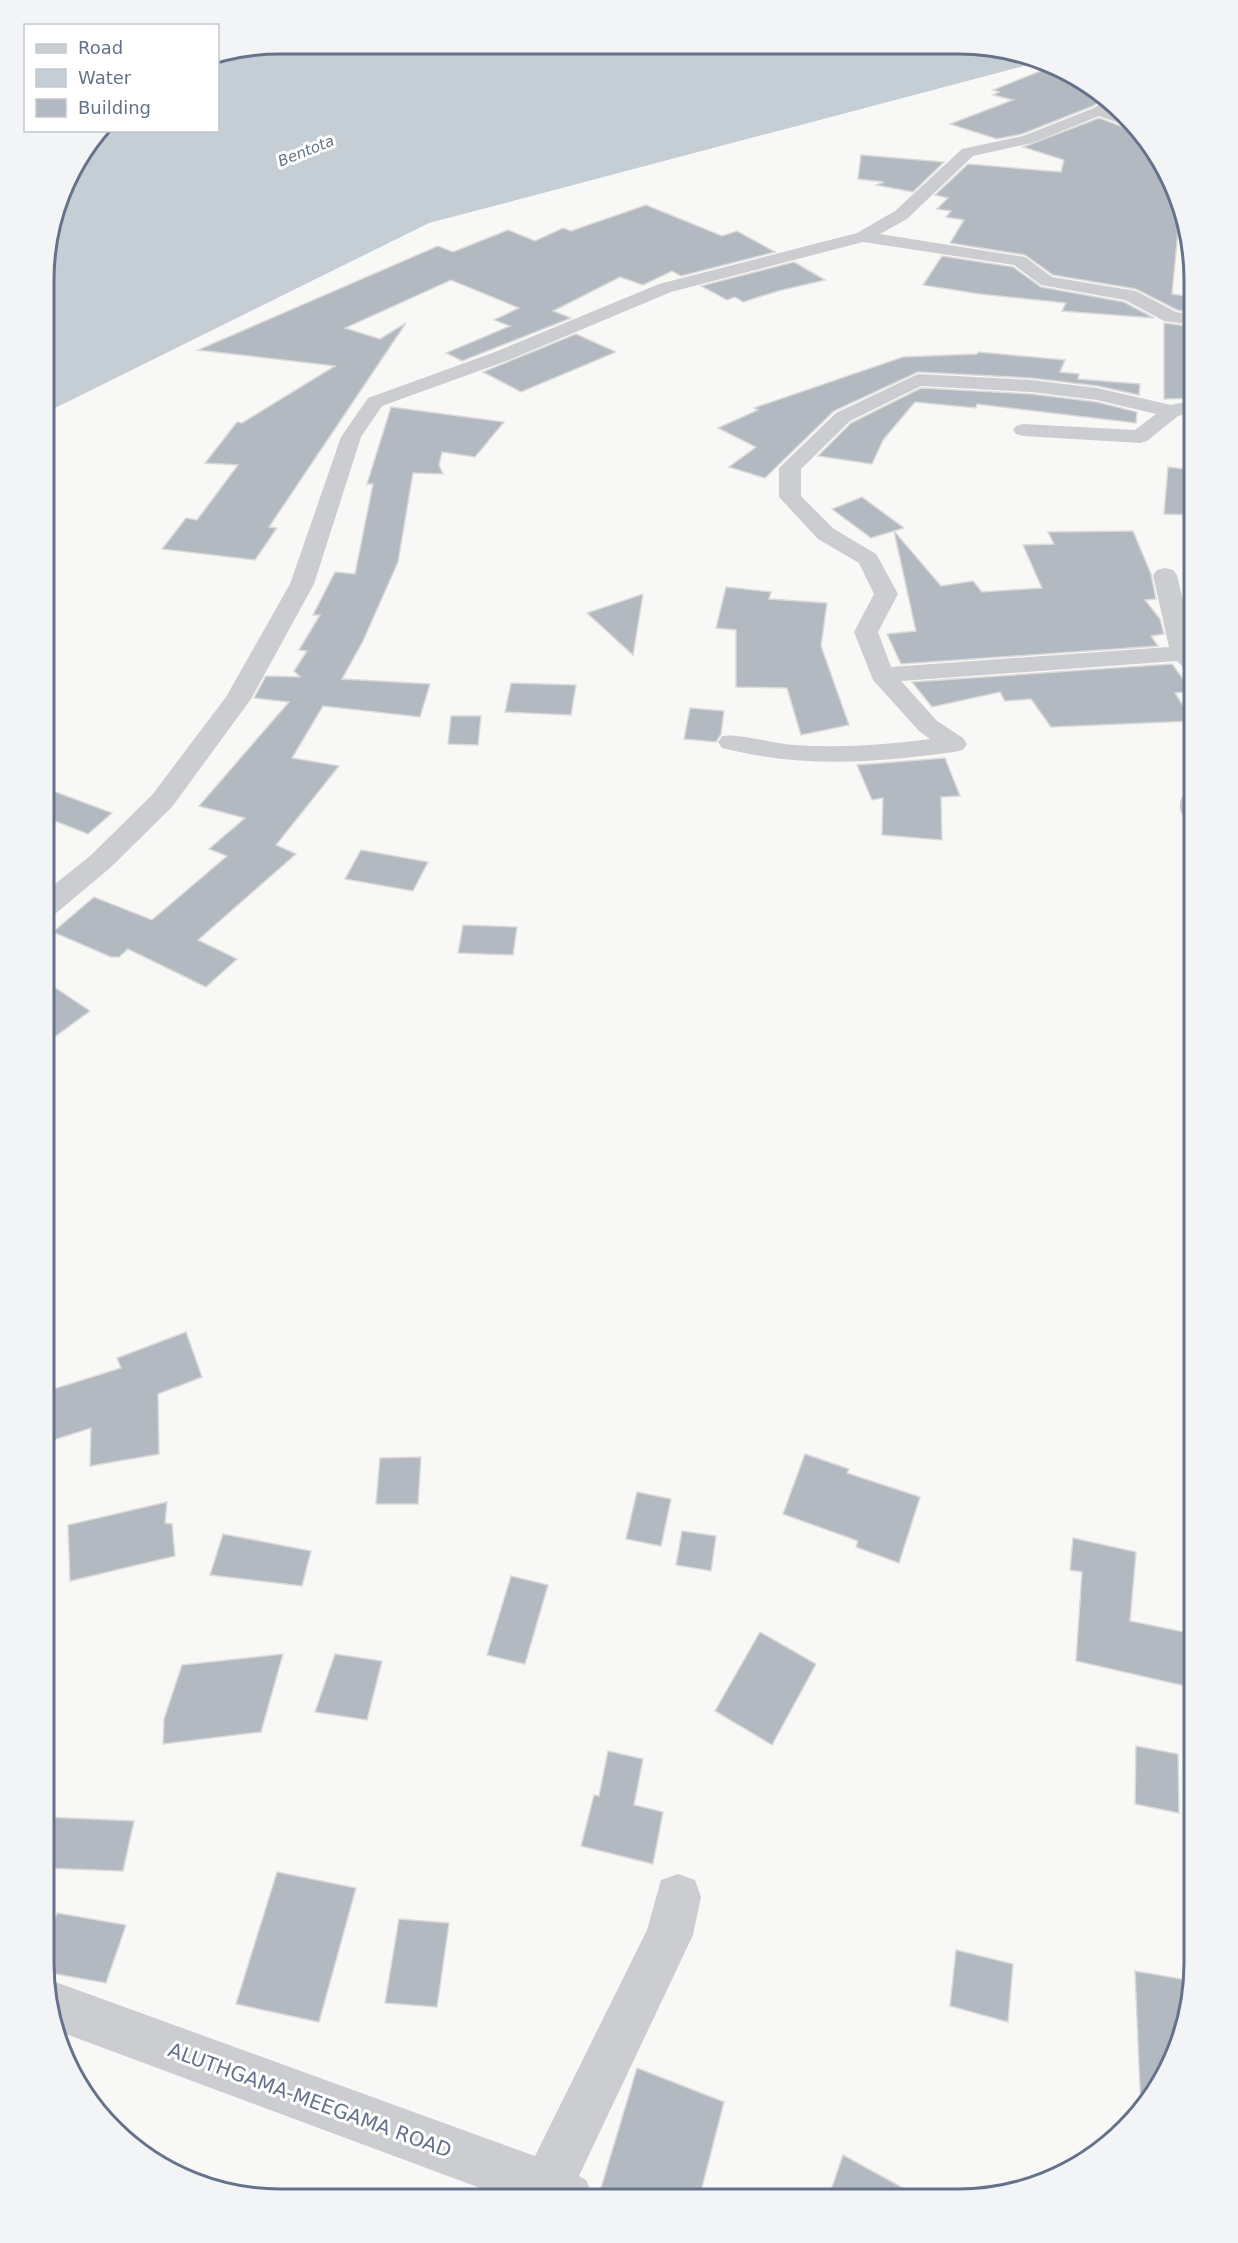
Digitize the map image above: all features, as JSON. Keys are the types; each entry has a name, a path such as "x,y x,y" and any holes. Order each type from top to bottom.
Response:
{"street":[{"path":"54,900 100,862 162,801 238,699 302,584 351,437 375,402 502,356 665,288 863,237 901,215 968,152 1027,140 1103,107"},
{"path":"863,237 1019,261 1047,281 1130,295 1171,317 1184,319"},
{"path":"731,742 756,750 850,755 905,752 954,744 928,726 882,675 866,632 886,594 868,559 826,534 790,497 790,468 843,417 918,380 1031,386 1096,394 1170,411 1184,408"},
{"path":"1023,430 1140,437 1170,411"},
{"path":"1165,575 1184,641"},
{"path":"882,675 1184,658"},
{"path":"560,2189 669,1935 678,1897"},
{"name":"ALUTHGAMA-MEEGAMA ROAD","path":"58,2007 547,2189"}],"water":[{"name":"Bentota","path":"265,54 973,54 1002,58 1028,65 429,223 54,409 54,265 58,236 77,180 92,154 109,132 219,132 219,63"}],"building":[{"path":"1042,70 1071,84 1098,103 1022,134 997,139 950,124 1013,100 993,95 999,92 993,90"},
{"path":"1099,118 1125,128 1154,167 1172,207 1179,231 1172,294 1184,296 1184,311 1177,310 1136,289 1053,275 1025,255 950,243 964,220 946,217 951,211 937,209 948,198 935,195 968,164 1061,172 1064,160 1023,147"},
{"path":"861,155 944,162 913,192 876,185 884,182 858,179"},
{"path":"646,205 722,236 737,231 775,252 681,276 672,271 643,285 620,277 553,311 571,318 462,361 446,353 510,326 494,320 519,308 451,280 345,328 380,339 406,323 269,527 277,528 255,560 162,549 186,518 197,520 238,465 205,463 237,422 242,423 335,366 198,350 438,246 453,252 508,230 535,241 563,228 571,231"},
{"path":"942,256 1013,267 1041,287 1124,302 1154,318 1062,311 1066,303 980,294 923,285"},
{"path":"794,262 825,280 743,302 735,297 727,300 701,286"},
{"path":"1164,323 1184,326 1184,398 1164,399"},
{"path":"576,334 616,352 521,392 483,372"},
{"path":"978,352 1065,360 1060,372 1079,374 1078,379 1140,384 1139,395 1098,386 1031,378 918,372 834,411 765,478 729,467 756,447 718,428 758,410 754,408 903,357 977,354"},
{"path":"921,388 1031,394 1097,402 1137,412 1136,423 977,404 976,408 915,402 883,440 872,464 818,456 851,423"},
{"path":"391,407 504,422 475,457 442,452 439,465 443,474 413,473 398,562 363,641 342,679 430,684 420,717 323,706 292,758 339,766 276,845 296,854 198,940 237,959 206,987 128,949 119,957 111,957 54,932 94,897 152,920 227,856 209,849 245,818 199,806 289,702 254,698 266,676 300,677 294,671 307,651 299,650 320,615 313,615 335,572 355,574 373,484 367,484"},
{"path":"1168,467 1184,469 1184,515 1164,514"},
{"path":"862,497 904,528 871,538 832,509"},
{"path":"894,531 941,586 973,581 982,592 1042,588 1023,545 1054,544 1048,532 1133,531 1151,574 1156,599 1145,600 1160,619 1164,634 1151,636 1158,646 901,664 887,634 916,631"},
{"path":"726,587 771,592 769,599 827,603 821,646 849,725 801,735 787,688 736,687 736,630 716,628"},
{"path":"643,594 633,655 587,613"},
{"path":"1172,664 1184,680 1184,692 1175,693 1184,707 1184,721 1051,727 1031,699 1005,701 1000,692 932,707 912,682"},
{"path":"511,683 576,685 571,715 505,712"},
{"path":"690,708 724,711 721,734 716,742 684,739"},
{"path":"451,716 481,716 478,745 448,744"},
{"path":"945,758 960,796 941,797 942,840 882,835 883,798 872,800 857,765"},
{"path":"54,791 112,813 88,834 54,821"},
{"path":"361,850 428,862 413,891 345,879"},
{"path":"463,925 517,927 513,955 458,953"},
{"path":"54,987 90,1011 54,1037"},
{"path":"186,1332 202,1377 158,1394 159,1454 90,1466 91,1428 54,1440 54,1389 121,1368 117,1358"},
{"path":"805,1454 849,1469 847,1473 920,1497 899,1563 856,1547 858,1541 783,1514"},
{"path":"421,1457 418,1504 376,1504 380,1458"},
{"path":"637,1492 671,1499 661,1546 626,1539"},
{"path":"167,1502 165,1523 172,1524 175,1556 70,1581 68,1525"},
{"path":"682,1531 716,1536 711,1571 676,1565"},
{"path":"223,1534 311,1551 302,1586 210,1575"},
{"path":"1073,1538 1136,1552 1130,1621 1184,1632 1184,1686 1076,1661 1082,1572 1070,1570"},
{"path":"511,1576 548,1585 525,1664 487,1655"},
{"path":"760,1632 816,1664 772,1745 715,1711"},
{"path":"283,1654 261,1732 163,1744 164,1719 182,1665"},
{"path":"335,1654 382,1661 367,1720 315,1712"},
{"path":"1136,1746 1178,1754 1179,1813 1135,1804"},
{"path":"608,1751 643,1759 634,1805 663,1812 653,1864 581,1846 594,1795 599,1796"},
{"path":"54,1817 134,1821 123,1871 54,1868"},
{"path":"277,1872 356,1888 319,2022 236,2004"},
{"path":"57,1913 126,1925 106,1983 54,1974 54,1921"},
{"path":"399,1919 449,1923 437,2007 385,2003"},
{"path":"956,1950 1013,1964 1008,2022 950,2006"},
{"path":"1135,1971 1184,1979 1180,2007 1172,2036 1161,2063 1140,2097"},
{"path":"637,2068 724,2102 702,2189 601,2189"},
{"path":"843,2155 905,2189 831,2189"}]}
